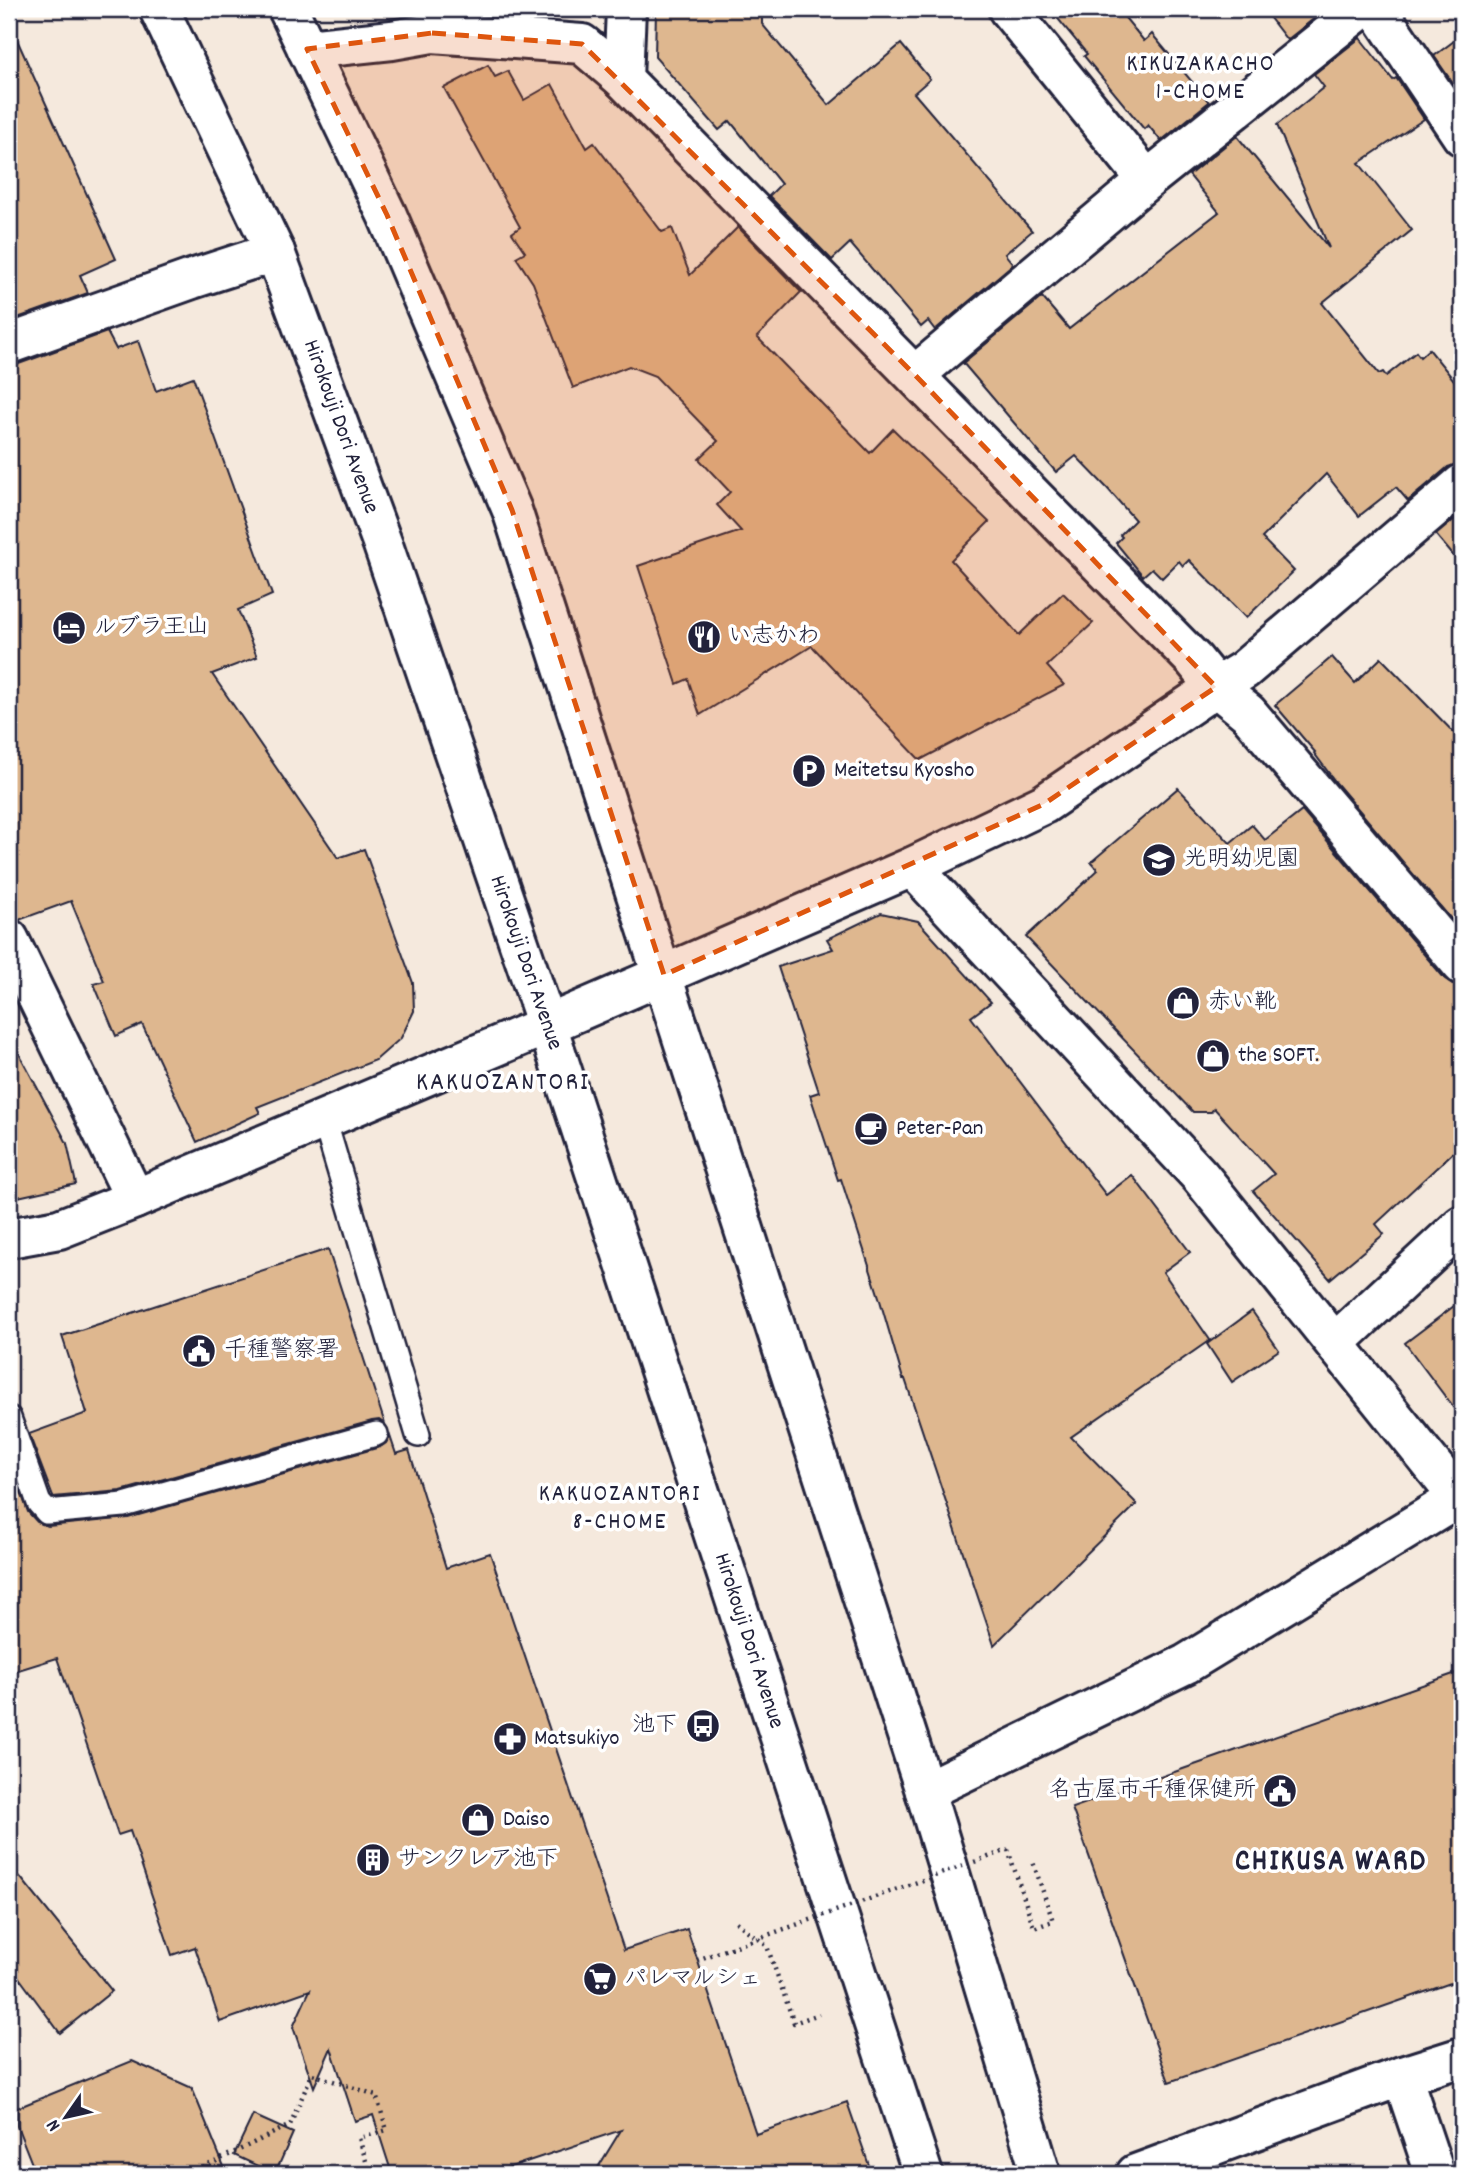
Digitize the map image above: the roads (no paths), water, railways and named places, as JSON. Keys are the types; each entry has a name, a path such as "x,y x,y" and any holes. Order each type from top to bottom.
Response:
{"street":[{"name":"Hirokouji Dori Avenue","path":"159,9 275,252 383,545 547,1025 923,2174"},
{"path":"288,9 387,215 512,510 925,1791 1041,2174"},
{"path":"623,79 626,9"},
{"path":"1008,9 1147,180"},
{"path":"915,375 1147,180 1362,9"},
{"path":"1377,9 1462,135"},
{"path":"307,49 432,33 582,44 623,79 1194,660 1216,687 1248,713 1462,965"},
{"path":"9,344 275,252"},
{"path":"9,1238 59,1229 135,1199 664,975 912,867 1044,804 1244,670 1462,484"},
{"path":"912,867 1200,1176 1461,1500 1185,1664 925,1791"},
{"path":"9,939 135,1199"},
{"path":"1335,1343 1462,1224"},
{"path":"1136,2174 1402,2076 1462,2057"},
{"path":"1402,2076 1435,2174"}],"lane":[{"path":"324,1119 418,1435"},
{"path":"9,1419 39,1503 47,1512 124,1505 376,1433"}],"place":[{"name":"ルブラ王山","path":"69,628"},
{"name":"い志かわ","path":"704,637"},
{"name":"Meitetsu Kyosho","path":"809,771"},
{"name":"光明幼児園","path":"1159,860"},
{"name":"赤い靴","path":"1183,1003"},
{"name":"the SOFT.","path":"1213,1056"},
{"name":"Peter-Pan","path":"871,1129"},
{"name":"千種警察署","path":"199,1351"},
{"name":"池下","path":"703,1726"},
{"name":"Matsukiyo","path":"510,1739"},
{"name":"名古屋市千種保健所","path":"1280,1791"},
{"name":"Daiso","path":"478,1820"},
{"name":"サンクレア池下","path":"373,1860"},
{"name":"パレマルシェ","path":"600,1979"}],"district":[{"name":"KIKUZAKACHO 1-CHOME","path":"1201,79"},
{"name":"KAKUOZANTORI","path":"503,1083"},
{"name":"KAKUOZANTORI 8-CHOME","path":"620,1509"},
{"name":"CHIKUSA WARD","path":"1331,1863"}]}
